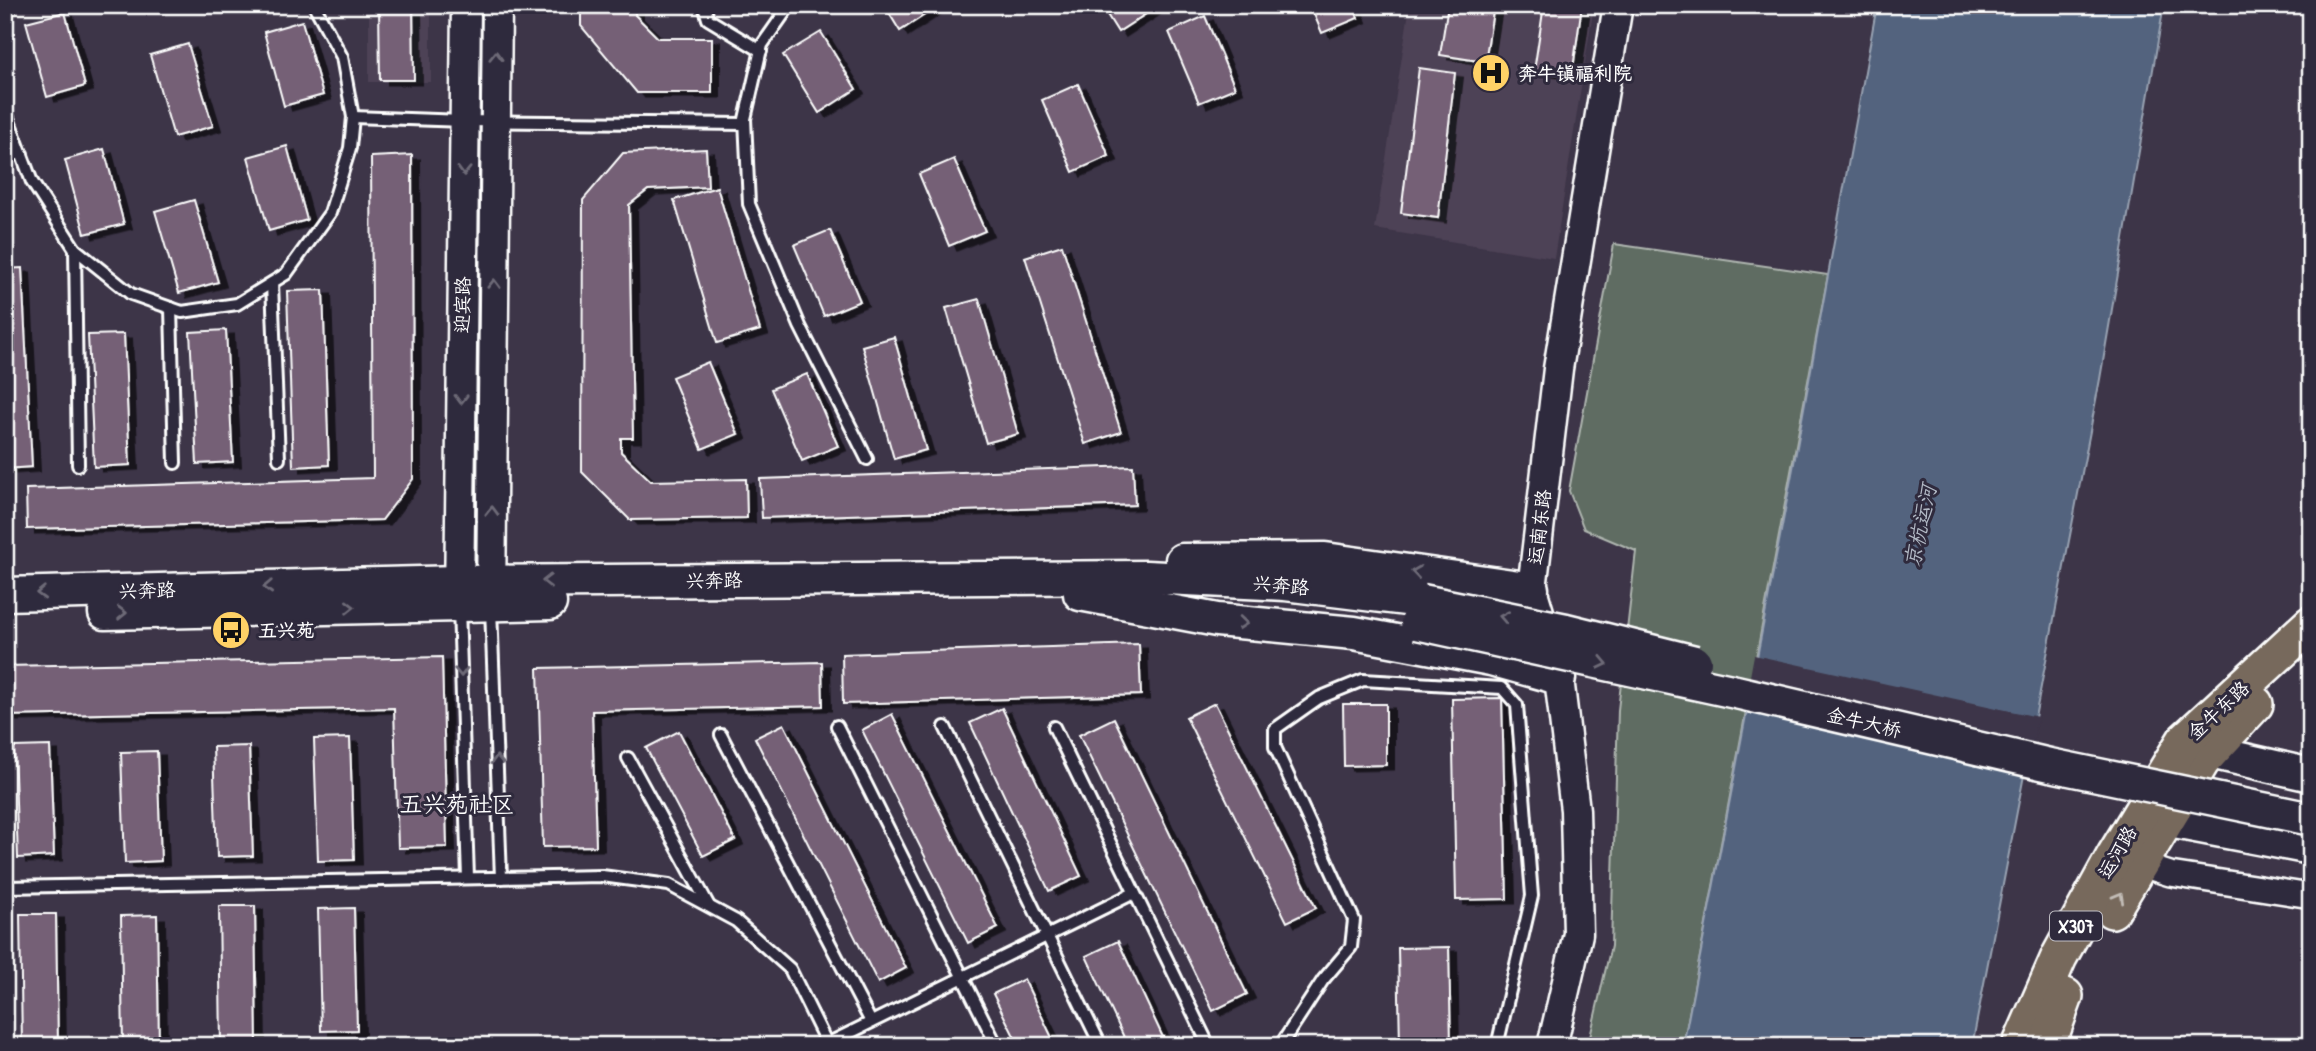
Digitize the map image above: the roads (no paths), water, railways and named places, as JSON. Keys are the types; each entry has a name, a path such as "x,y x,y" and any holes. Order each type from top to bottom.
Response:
{"main road":[{"path":"1079,585 1127,566 1195,559 1325,559 1532,589"},
{"name":"兴奔路","path":"5,594 491,593 1079,585 1146,577 1284,583 1420,612"},
{"path":"1079,585 1217,620 1354,633 1491,659 1559,678"},
{"path":"5,616 459,593"},
{"name":"金牛大桥","path":"1420,612 1566,630 1754,676 2311,801"},
{"name":"金牛大桥","path":"1420,612 1736,692 2050,765 2311,819"},
{"name":"金牛东路","path":"2159,814 2204,745 2311,624"},
{"name":"金牛东路","path":"2204,745 2311,651"},
{"path":"2204,745 2311,765"},
{"path":"2204,745 2311,775"},
{"path":"2159,814 2311,841"},
{"path":"2159,814 2311,848"},
{"name":"运河路","path":"2020,1046 2059,957 2159,814"},
{"name":"运河路","path":"2047,1046 2065,995 2126,860"}],"street":[{"name":"迎宾路","path":"459,593 466,5"},
{"name":"迎宾路","path":"491,593 497,5"},
{"name":"运南东路","path":"1552,1046 1578,934 1575,810 1559,678 1532,589 1558,369 1618,5"},
{"path":"2126,860 2170,874 2311,896"}],"lane":[{"path":"5,16 11,5"},
{"path":"5,110 32,182 75,249 131,294 183,312 236,304 286,274 330,213 349,148 353,117 342,57 314,5"},
{"path":"704,5 708,19 761,51"},
{"path":"790,5 762,45 745,124 749,204 800,326 867,459"},
{"path":"353,117 495,122 745,124"},
{"path":"5,154 22,154"},
{"path":"75,249 78,465"},
{"path":"272,283 279,459"},
{"path":"172,308 175,463"},
{"path":"459,593 468,878"},
{"path":"491,593 501,878"},
{"path":"1280,1046 1323,979 1351,947 1354,920 1275,747 1275,729 1319,698 1363,680 1502,688 1517,705 1532,896 1497,1046"},
{"path":"838,726 997,1046"},
{"path":"945,727 1101,1046"},
{"path":"1054,727 1209,1046"},
{"path":"721,735 871,1023"},
{"path":"628,758 709,907"},
{"path":"5,887 602,876 669,885 736,921 790,969 828,1045 1134,893"}],"water":[{"name":"京杭运河","path":"1877,5 2164,5 2100,379 1972,1046 1683,1046 1794,463"}],"place":[{"name":"奔牛镇福利院","path":"1491,73"},
{"name":"五兴苑","path":"231,630"}],"district":[{"name":"五兴苑社区","path":"457,803"}]}
